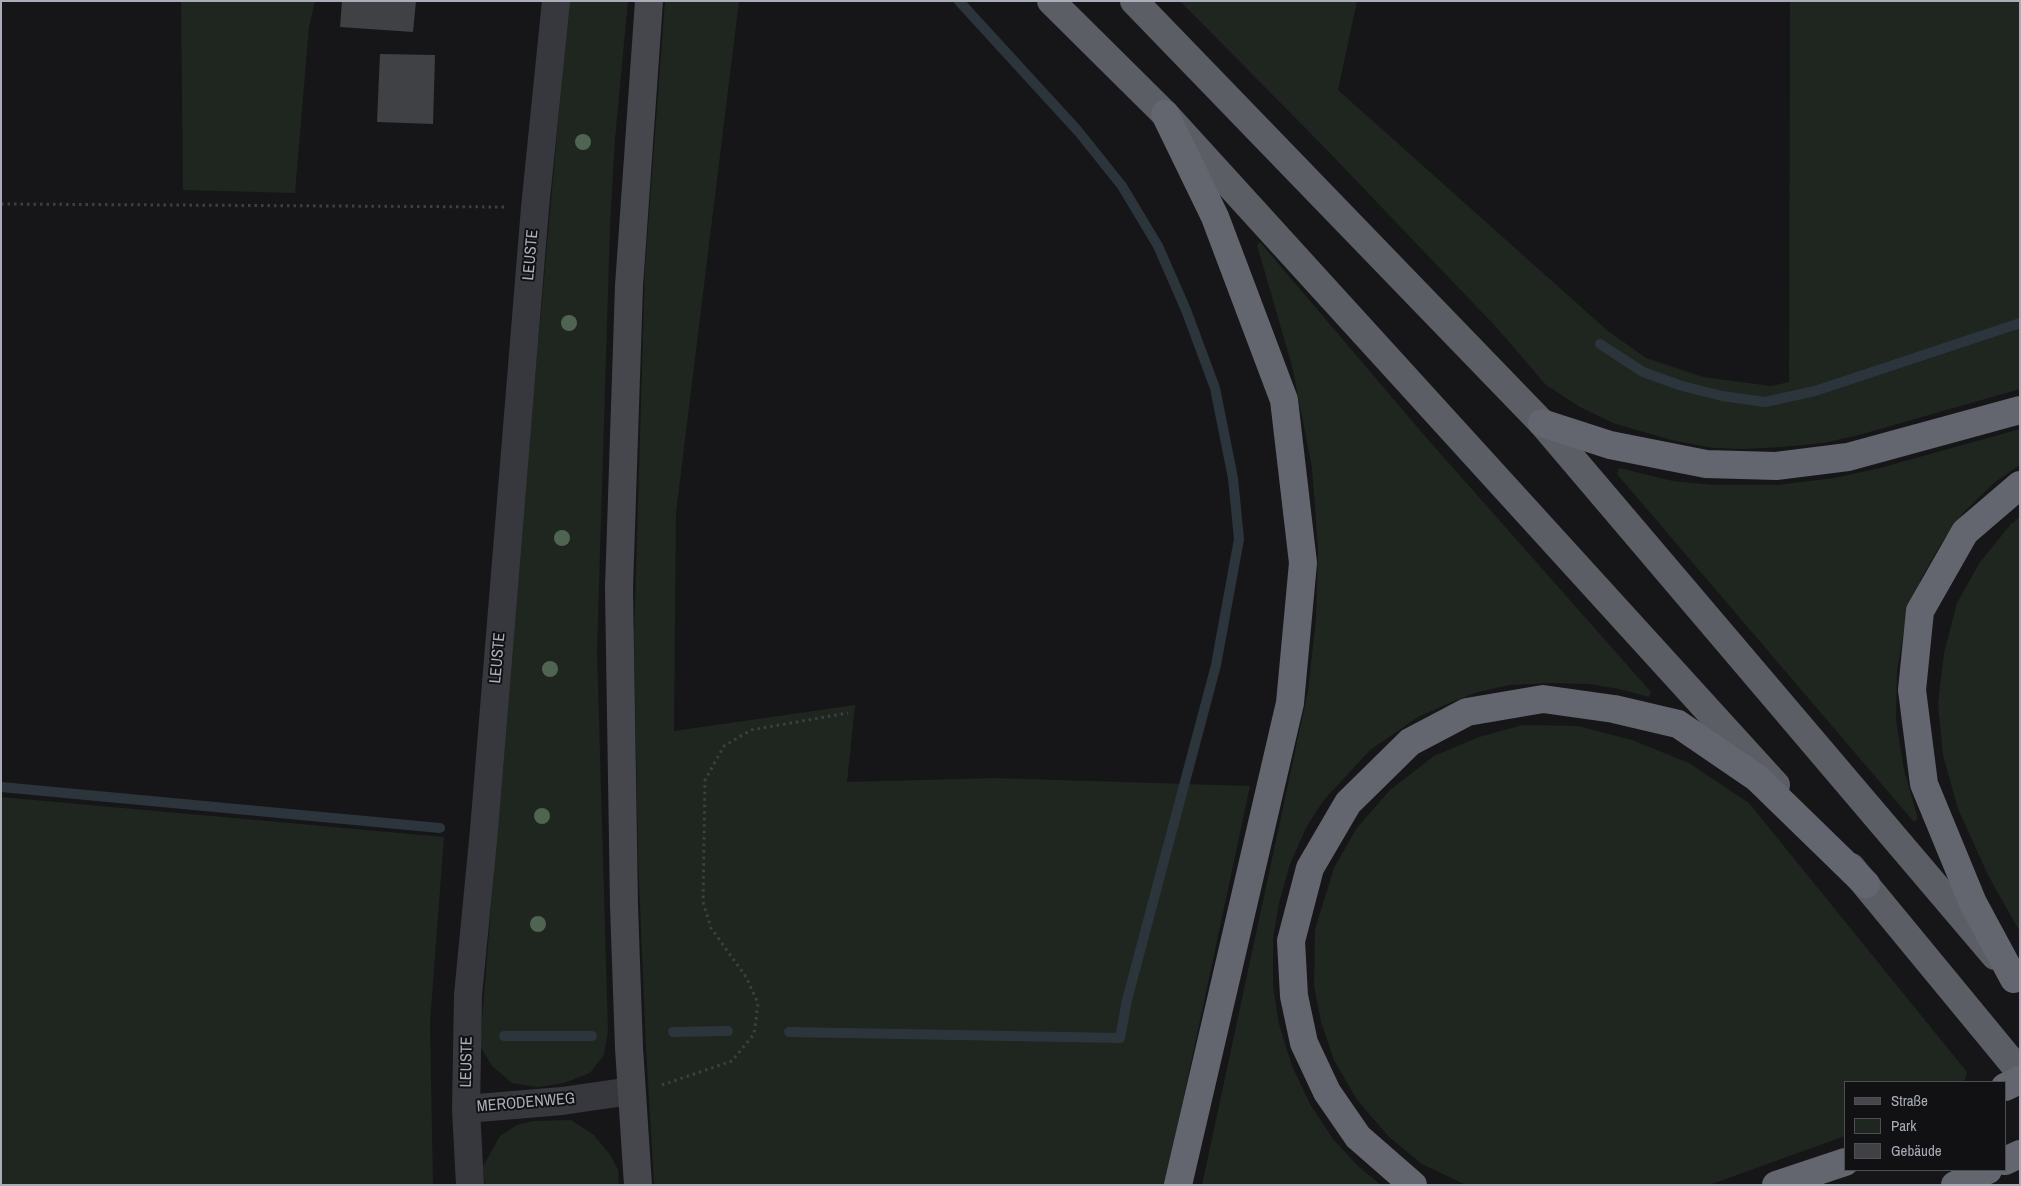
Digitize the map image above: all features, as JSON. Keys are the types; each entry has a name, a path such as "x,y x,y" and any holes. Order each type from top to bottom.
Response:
{"highway":[{"path":"1051,1 1165,114 1866,884 2020,1072"},
{"path":"1134,1 1542,422 2017,983"},
{"path":"1165,114 1215,217 1284,400 1303,563 1290,703 1178,1185"},
{"path":"1542,422 1610,445 1706,464 1776,466 1848,457 2020,410"},
{"path":"2017,983 1973,903 1924,784 1912,690 1920,611 1965,532 2020,485"},
{"path":"1413,1185 1358,1137 1327,1092 1304,1043 1294,996 1291,941 1310,868 1348,803 1410,742 1467,712 1544,700 1614,709 1678,724 1757,778 1866,884"},
{"path":"2006,1087 2020,1080"},
{"path":"2006,1161 2020,1154"},
{"path":"1776,1185 1844,1162"},
{"path":"1796,1185 1844,1162"},
{"path":"1955,1185 1986,1171"}],"main road":[{"path":"638,1185 631,1091 624,906 619,588 629,286 649,1"}],"street":[{"name":"LEUSTE","path":"466,1109 468,995 484,830 534,208 556,1"},
{"name":"MERODENWEG","path":"470,1185 466,1109 562,1101 631,1091"}],"path":[{"path":"1,204 534,208"},
{"path":"695,1073 732,1061 754,1034 758,1003 746,978 711,928 703,902 705,780 724,746 751,730 848,714"}],"green space":[{"path":"181,1 315,1 309,27 295,193 183,190"},
{"path":"569,1 628,1 615,139 610,227 597,650 608,1032 604,1055 590,1073 564,1083 538,1087 512,1083 492,1066 480,1046 516,589"},
{"path":"665,1 739,1 676,513 674,731 855,705 847,782 995,778 1250,786 1165,1185 654,1185 638,857 634,638 645,267"},
{"path":"1180,1 1357,1 1338,90 1608,331 1646,358 1703,377 1771,386 1789,382 1790,1 2020,1 2020,389 1859,435 1824,443 1782,447 1714,448 1671,440 1613,423 1580,407 1546,385 1497,328 1325,148"},
{"path":"1260,242 1424,435 1651,692 1649,697 1589,684 1549,683 1510,685 1478,692 1452,702 1418,717 1370,750 1323,801 1306,828 1290,864 1279,903 1273,939 1273,986 1279,1024 1292,1066 1310,1104 1333,1139 1359,1167 1381,1185 1202,1185 1308,691 1316,618 1318,549 1312,468 1292,366 1257,245"},
{"path":"2020,429 2020,465 1995,482 1964,512 1942,542 1921,579 1904,629 1897,671 1896,720 1904,770 1918,819 1914,822 1617,474 1619,468 1673,481 1714,485 1777,485 1834,478 1880,468"},
{"path":"2020,517 2020,932 1988,875 1958,809 1943,755 1938,704 1944,653 1957,603 1980,562 2011,524"},
{"path":"1523,725 1578,726 1632,740 1689,763 1749,803 1967,1072 1965,1080 1844,1081 1844,1136 1709,1185 1466,1185 1422,1164 1389,1137 1357,1100 1334,1060 1321,1022 1314,986 1315,929 1334,868 1356,829 1390,790 1434,756 1479,737"},
{"path":"1,797 444,837 430,1022 433,1185 1,1185"},
{"path":"571,1120 594,1135 611,1156 618,1170 619,1185 485,1185 483,1166 500,1136 517,1125 533,1121"}],"building":[{"path":"342,1 416,1 413,32 340,27"},
{"path":"380,54 435,55 433,124 377,122"}],"waterway":[{"path":"789,1032 1120,1038 1127,1000 1216,665 1239,539 1233,478 1215,388 1186,310 1158,246 1122,186 1078,131 959,1"},
{"path":"1600,344 1643,372 1682,386 1722,396 1765,402 1815,391 2020,323"},
{"path":"1,787 440,828"},
{"path":"673,1032 728,1031"},
{"path":"504,1036 592,1036"}]}
